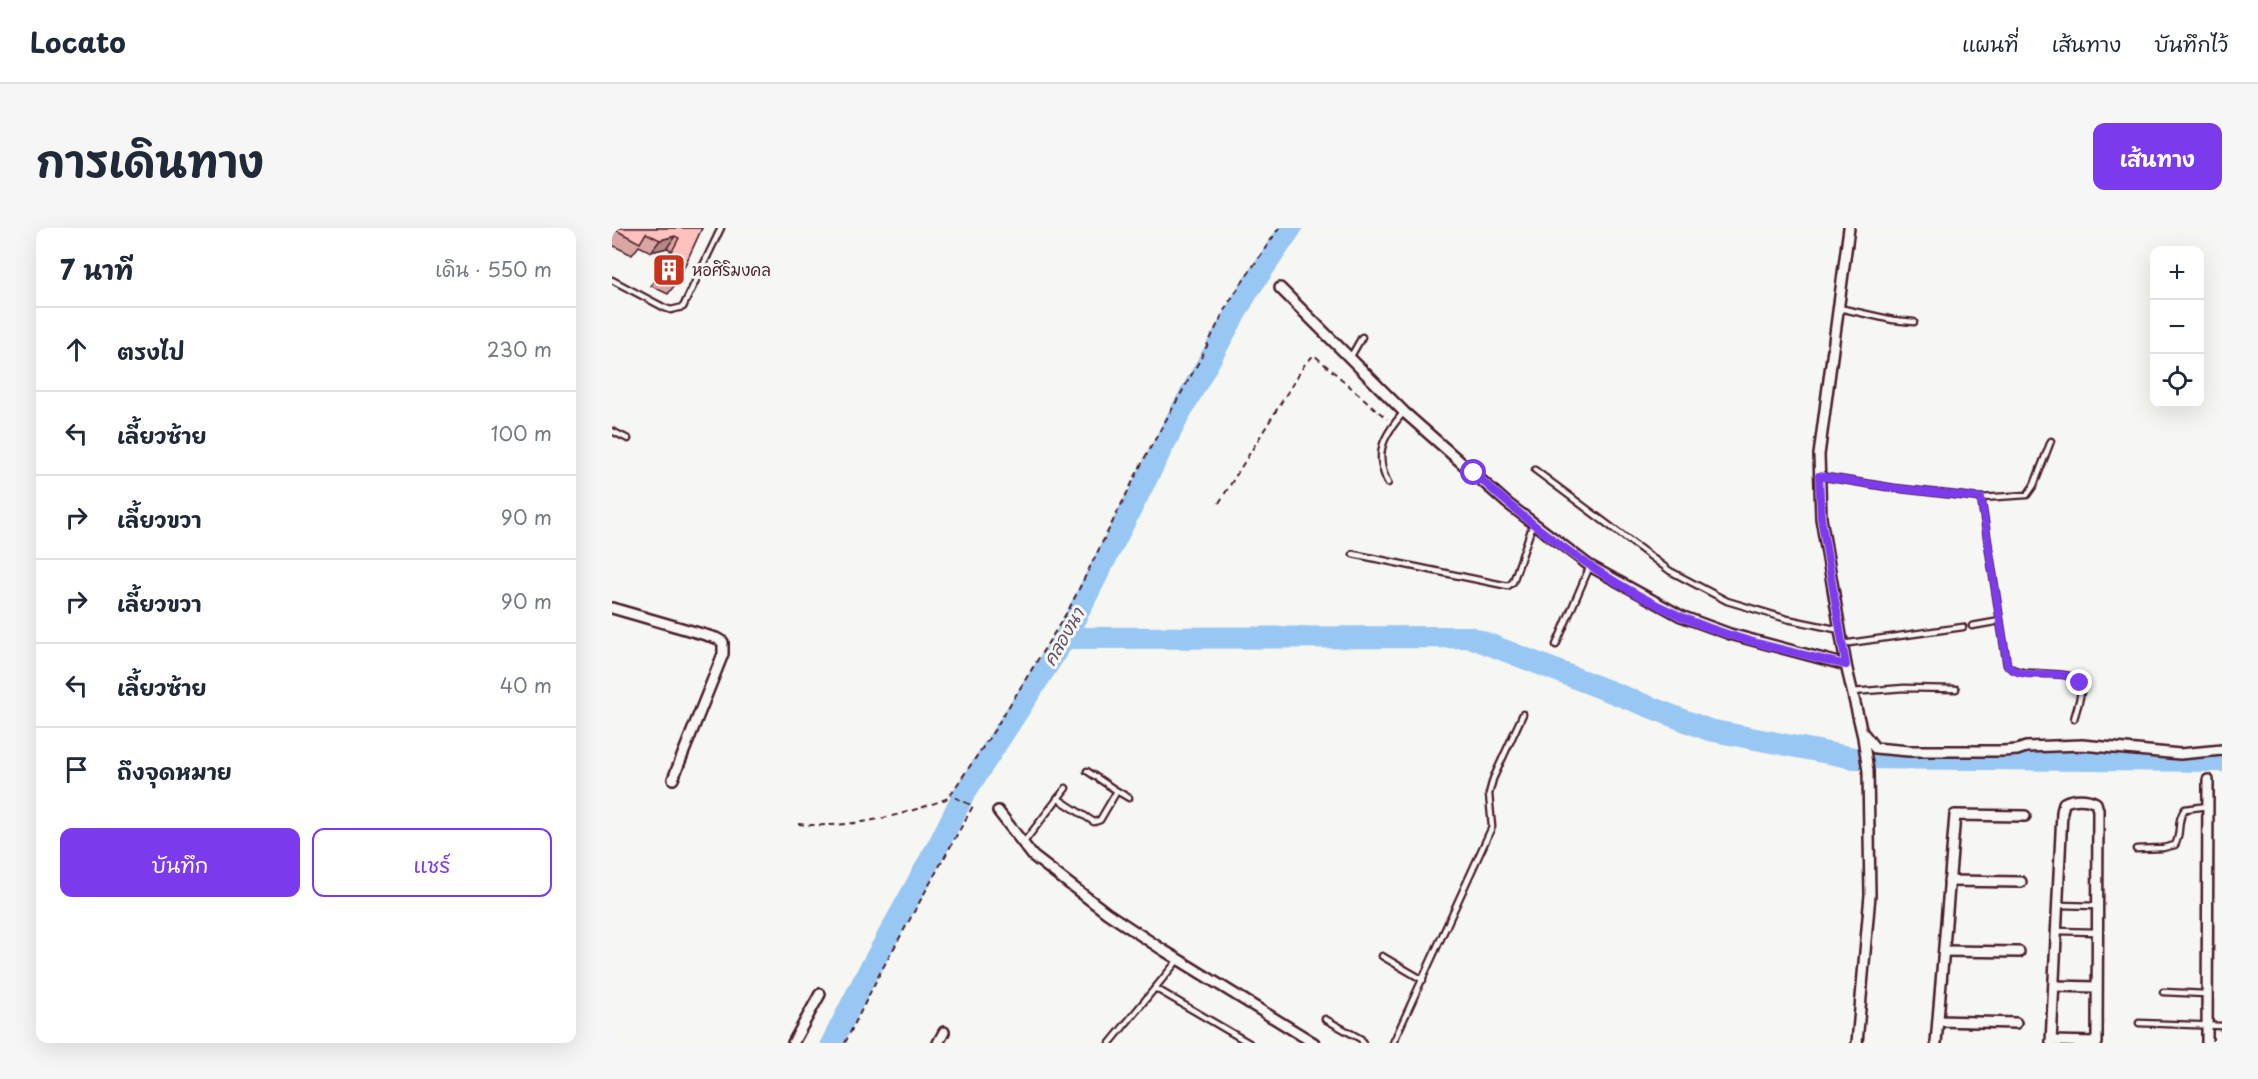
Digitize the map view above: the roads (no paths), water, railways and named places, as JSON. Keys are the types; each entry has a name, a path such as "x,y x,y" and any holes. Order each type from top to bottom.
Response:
{"street":[{"path":"1849,228 1819,455 1819,476 1821,518 1842,644 1868,771 1870,895 1857,1043"},
{"path":"1280,288 1404,412 1507,503 1590,566 1681,616 1730,634 1846,665"},
{"path":"612,608 723,642 723,654 673,779"},
{"path":"1862,735 1875,748 1909,751 2002,751 2026,747 2082,746 2170,754 2222,750"},
{"path":"2207,1043 2208,780"},
{"path":"2072,800 2091,800 2096,803 2098,810 2097,906 2097,1042 2051,1042 2062,812 2064,803 2072,800"},
{"path":"998,811 1022,844 1054,874 1107,913 1178,960 1314,1043"},
{"path":"1936,1043 1955,815 2025,816"},
{"path":"1949,881 2021,882"},
{"path":"1944,951 2019,952"},
{"path":"2054,986 2097,987"},
{"path":"793,1043 820,994"},
{"path":"1938,1021 2016,1023"},
{"path":"938,1043 944,1032"}],"lane":[{"path":"612,280 665,308 671,310 683,307 720,228"},
{"path":"1837,307 1893,320 1914,322"},
{"path":"1350,358 1362,337"},
{"path":"1388,483 1382,471 1382,450 1388,431 1404,412"},
{"path":"612,431 628,439"},
{"path":"1819,476 1981,498 2027,495 2034,485 2050,441"},
{"path":"1535,470 1670,572 1727,601 1787,619 1840,630"},
{"path":"1981,498 2007,665 2013,671 2025,674 2072,676 2080,683 2082,690 2074,720"},
{"path":"1353,554 1508,586 1513,582 1533,524"},
{"path":"1556,645 1590,566"},
{"path":"1972,626 2000,621"},
{"path":"1842,644 1964,627"},
{"path":"1852,692 1904,688 1956,689"},
{"path":"1393,1043 1492,827 1490,794 1493,778 1523,714"},
{"path":"1087,771 1129,798"},
{"path":"1022,844 1066,789"},
{"path":"1057,798 1097,822 1117,791"},
{"path":"2136,849 2175,845 2178,839 2180,815 2185,809 2208,806"},
{"path":"2058,905 2097,906"},
{"path":"2056,931 2097,932"},
{"path":"1382,956 1423,980"},
{"path":"1110,1043 1178,960"},
{"path":"1155,988 1249,1043"},
{"path":"2163,992 2206,994"},
{"path":"1325,1019 1361,1039 1363,1043"},
{"path":"2139,1023 2222,1026"}],"waterway":[{"name":"คลองนา","path":"832,1043 964,794 1065,638 1179,415 1248,291 1291,228"},
{"path":"1065,638 1470,637 1709,730 1854,758 2222,761"}],"place":[{"name":"หอศิริมงคล","path":"669,270"}]}
